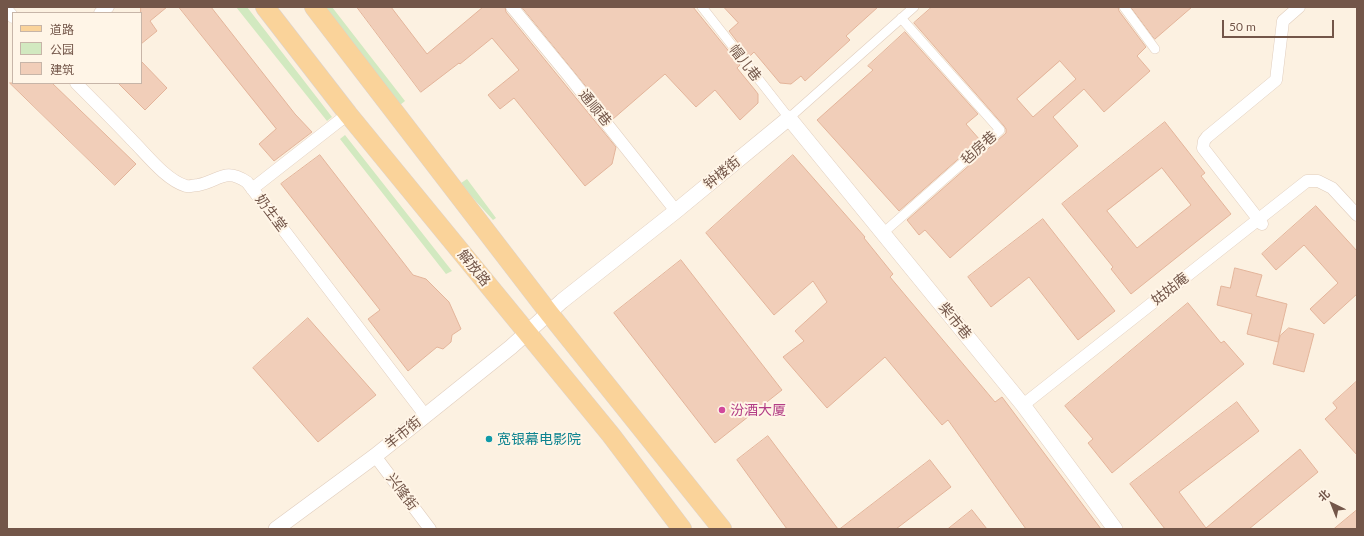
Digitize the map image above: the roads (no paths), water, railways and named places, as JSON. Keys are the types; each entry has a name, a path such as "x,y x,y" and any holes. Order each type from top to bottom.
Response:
{"main road":[{"name":"解放路","path":"265,7 348,114 611,435 682,529"},
{"path":"314,7 549,313 722,529"}],"street":[{"name":"通顺巷","path":"512,7 676,211"},
{"name":"帽儿巷","path":"702,7 789,118"},
{"name":"钟楼街","path":"526,332 562,301 676,211 789,118 914,7"},
{"path":"1124,7 1155,49"},
{"path":"1260,221 1204,148 1204,141 1276,80 1283,21 1299,7"},
{"name":"毡房巷","path":"883,233 1000,130 901,18"},
{"name":"奶生堂","path":"77,84 158,167 178,183 188,186 204,184 221,177 231,175 239,177 247,182 425,415"},
{"path":"252,189 348,114"},
{"name":"柴市巷","path":"789,118 1025,407 1115,529"},
{"path":"1316,184 1332,188 1357,215"},
{"path":"1316,184 1326,192 1357,225"},
{"name":"姑姑庵","path":"1025,407 1260,221 1307,188 1316,184"},
{"name":"羊市街","path":"276,529 375,456 511,347 526,332"},
{"name":"兴隆街","path":"375,456 430,529"}],"place":[{"name":"汾酒大厦","path":"722,410"},
{"name":"宽银幕电影院","path":"489,439"}]}
